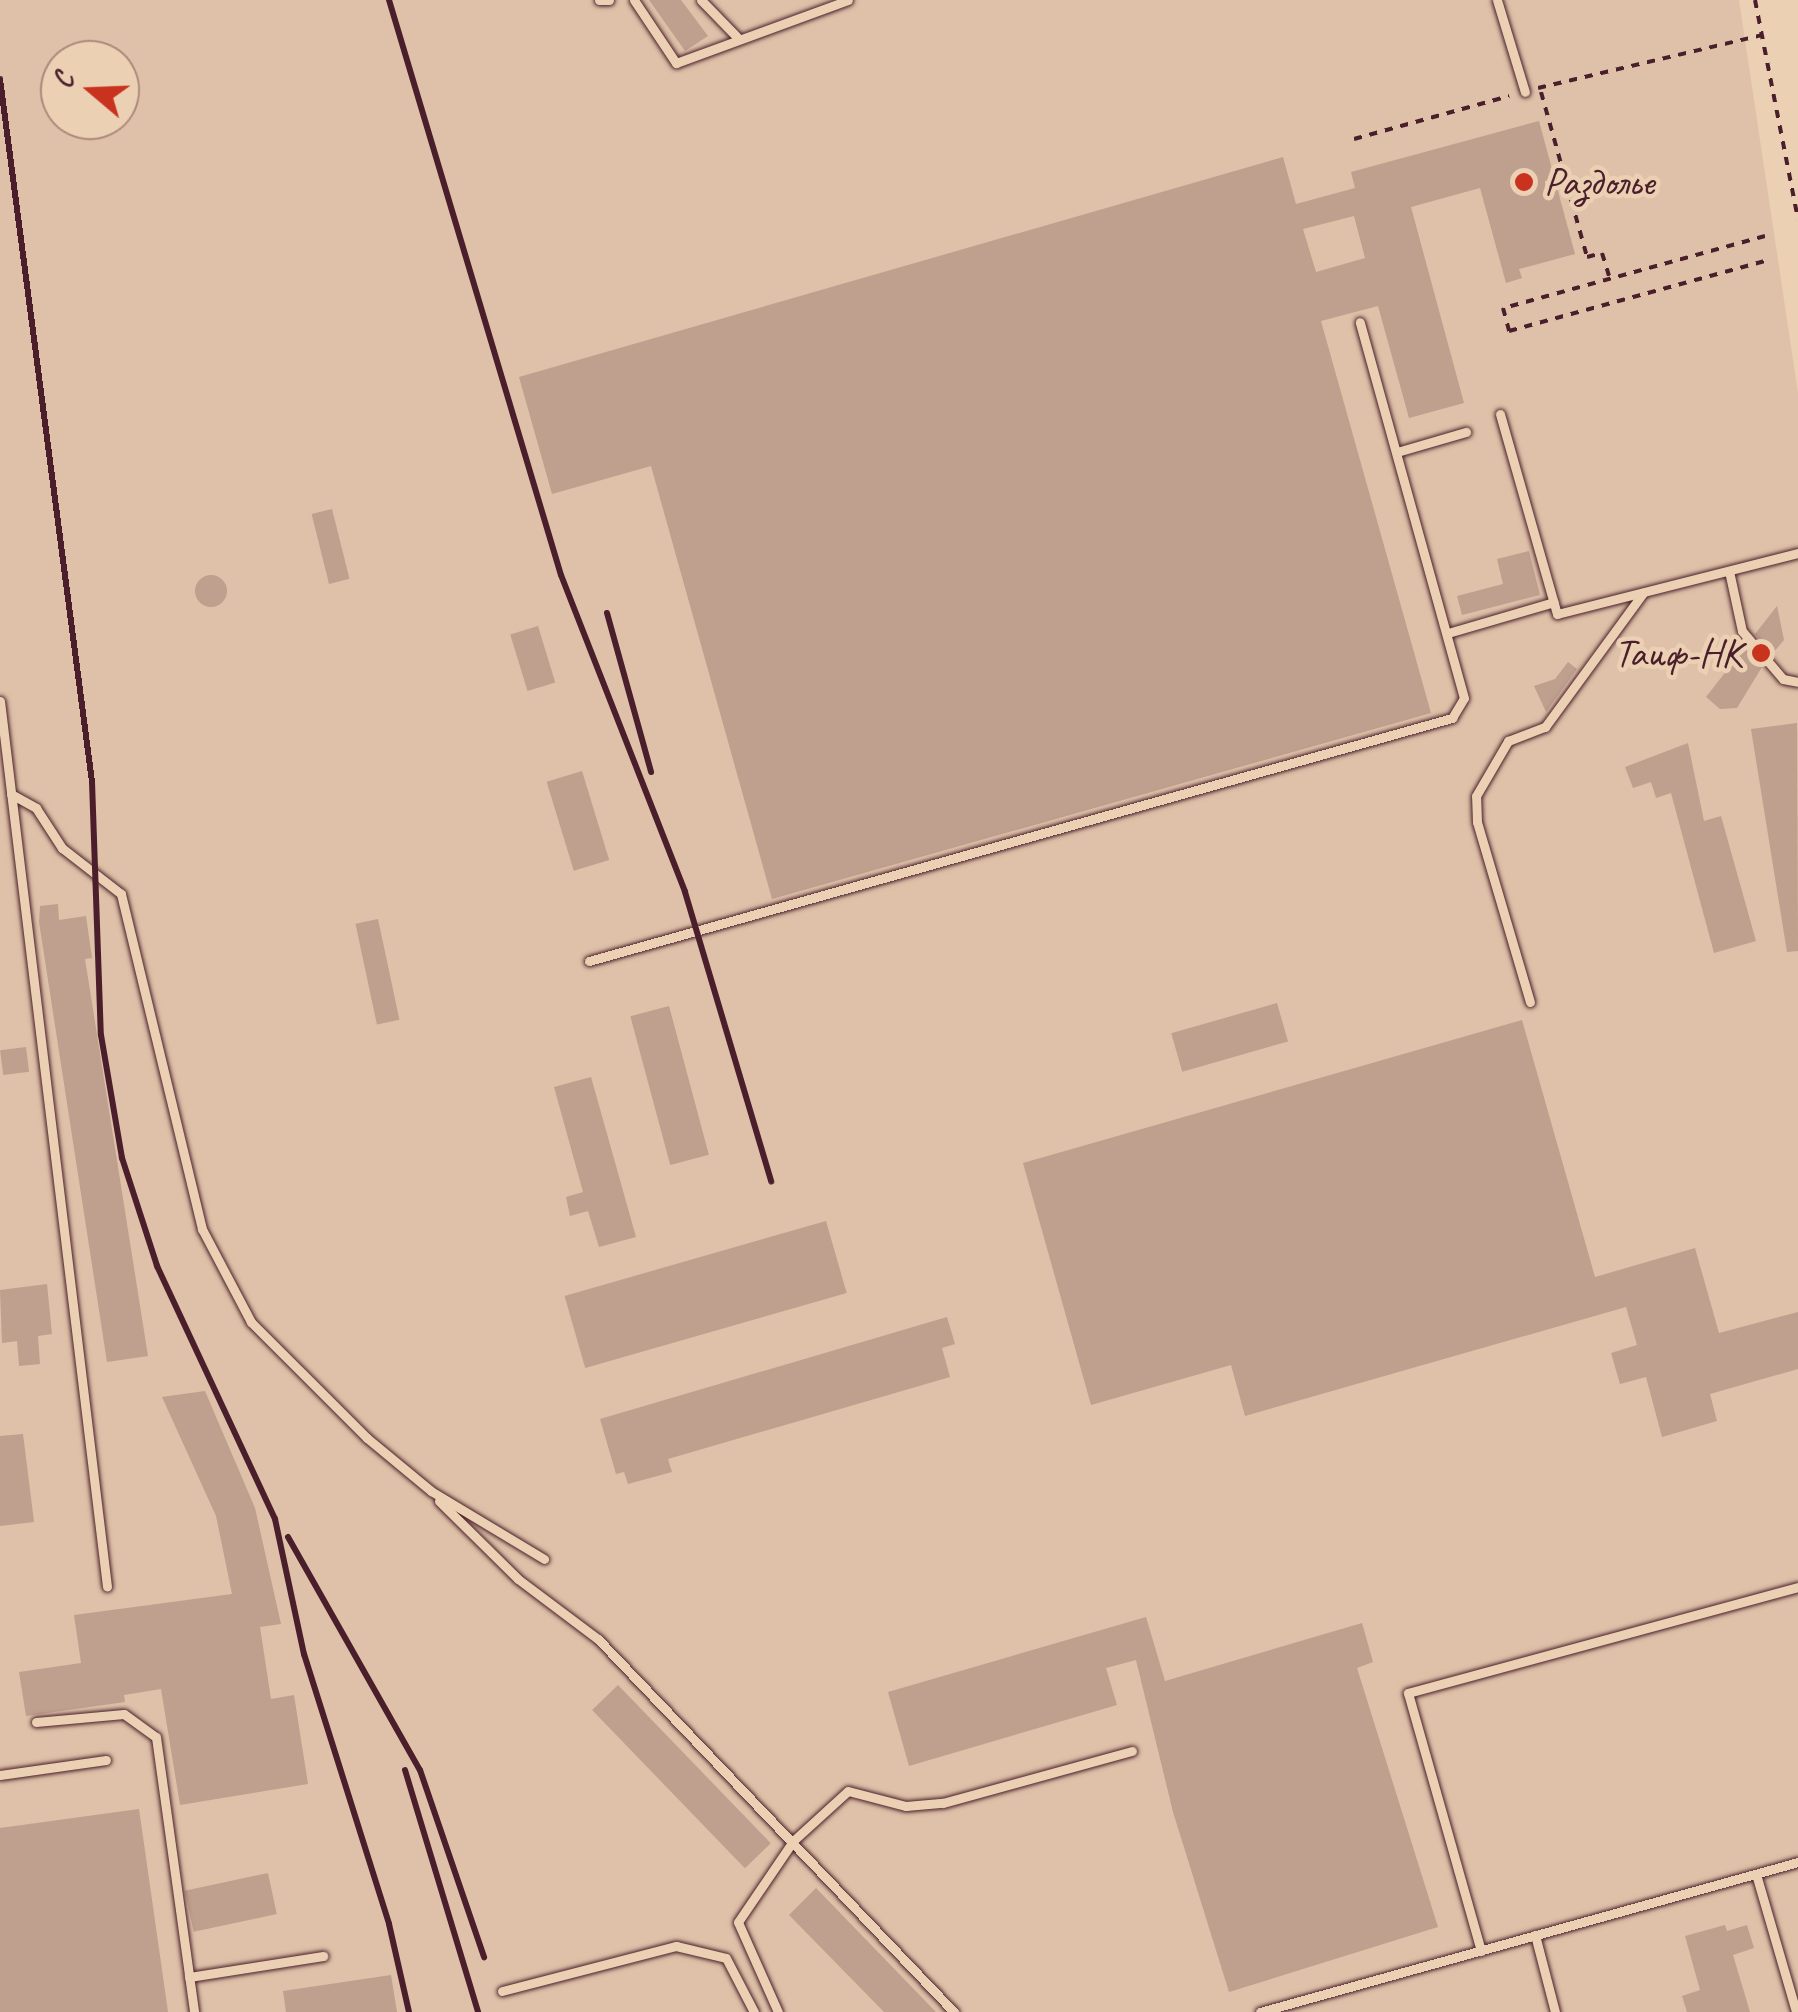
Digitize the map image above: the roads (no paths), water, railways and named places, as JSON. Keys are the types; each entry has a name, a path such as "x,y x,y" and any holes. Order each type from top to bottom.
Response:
{"lane":[{"path":"599,0 610,0"},
{"path":"634,0 676,63 848,0"},
{"path":"701,0 738,38"},
{"path":"1497,0 1525,92"},
{"path":"589,961 1452,718 1464,698 1360,322"},
{"path":"1500,414 1558,614 1798,553"},
{"path":"1396,452 1466,432"},
{"path":"1729,571 1742,631 1783,680 1798,682"},
{"path":"1530,1002 1477,822 1476,796 1508,741 1545,727 1643,593"},
{"path":"1448,633 1554,602"},
{"path":"0,700 107,1588"},
{"path":"12,794 36,808 62,848 121,894 202,1229 235,1297 297,1372 431,1491 466,1533 598,1640 954,2012"},
{"path":"431,1491 544,1558"},
{"path":"1481,1950 1408,1693 1798,1588"},
{"path":"36,1722 124,1714 156,1737 194,2012"},
{"path":"778,2012 738,1922 794,1841 848,1791 906,1806 943,1803 1132,1751"},
{"path":"0,1775 106,1760"},
{"path":"1260,2012 1798,1862"},
{"path":"1756,1874 1796,2012"},
{"path":"1535,1936 1555,2012"},
{"path":"502,1991 676,1946 726,1958 754,2012"},
{"path":"190,1977 323,1956"}],"railway":[{"path":"389,0 561,575 685,892 771,1181"},
{"path":"0,79 92,782 101,1035 122,1158 157,1266 275,1519 304,1654 389,1924 409,2012"},
{"path":"607,613 651,772"},
{"path":"288,1537 420,1770 484,1957"},
{"path":"405,1770 478,2012"}],"place":[{"name":"Раздолье","path":"1524,182"},
{"name":"Таиф-НК","path":"1761,653"}]}
